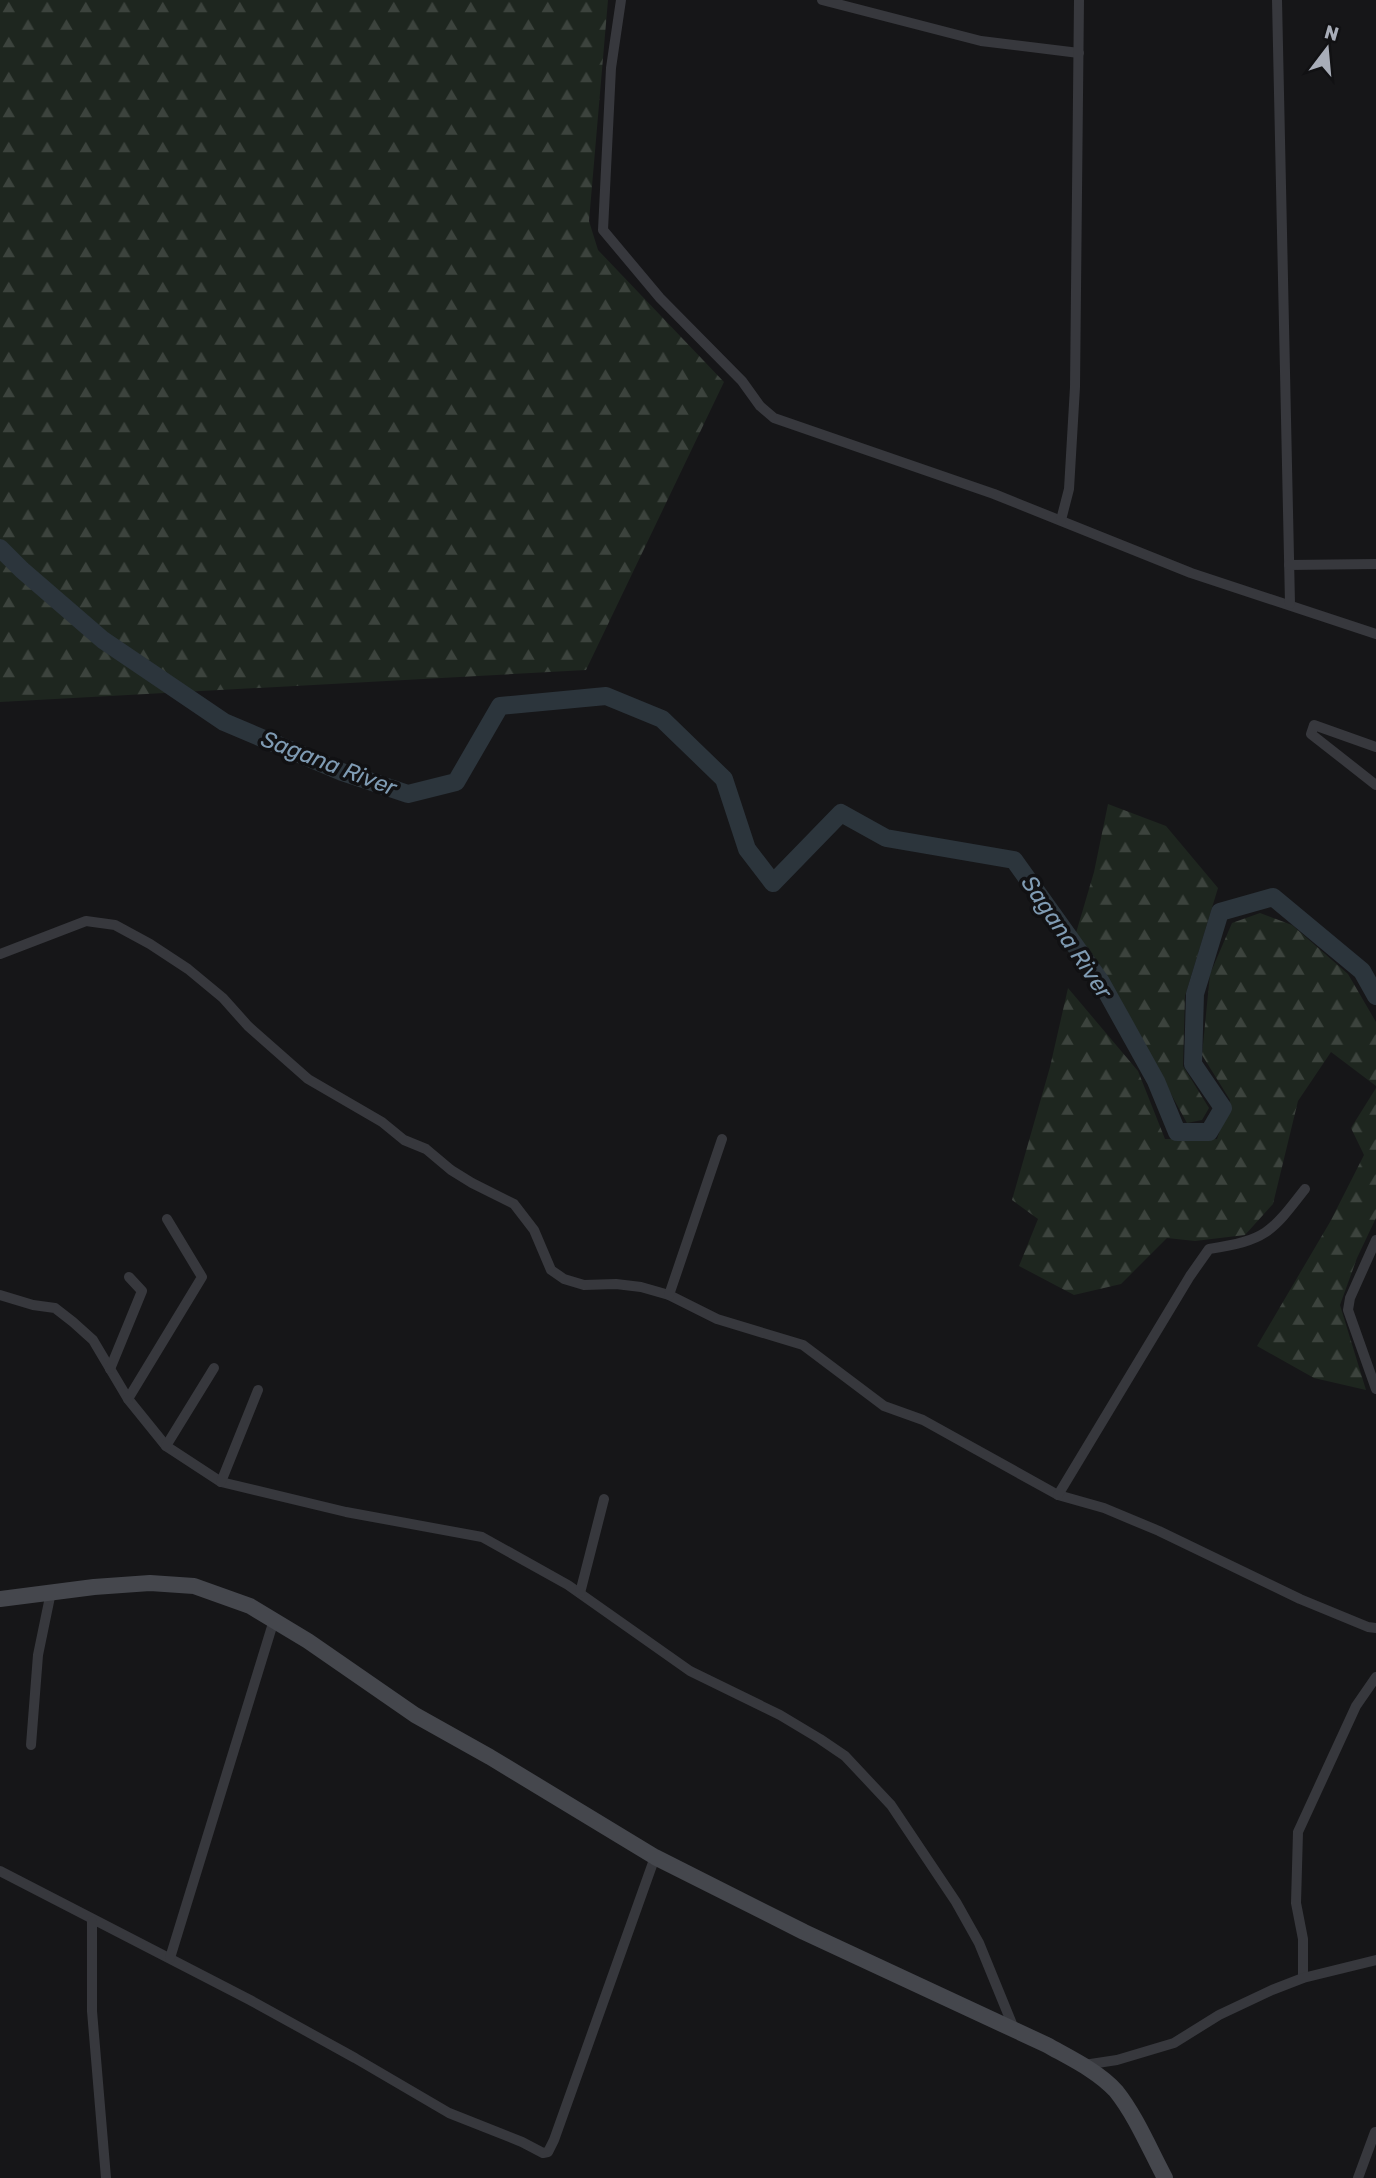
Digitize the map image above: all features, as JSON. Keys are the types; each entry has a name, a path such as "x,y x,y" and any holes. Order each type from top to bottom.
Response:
{"street":[{"path":"621,0 611,68 602,223 605,235 686,326 742,381 760,406 774,418 1061,520 1191,573 1376,634"},
{"path":"822,0 981,41 1079,53"},
{"path":"1061,520 1069,489 1075,387 1079,0"},
{"path":"1277,0 1290,604"},
{"path":"1289,565 1376,564"},
{"path":"1376,747 1314,725 1311,734 1376,785"},
{"path":"0,954 86,921 115,925 150,944 188,970 223,998 248,1026 308,1079 382,1122 404,1140 426,1149 472,1183 514,1204 534,1230 551,1270 564,1279 583,1285 616,1284 642,1287 717,1318 803,1345 884,1406 923,1420 1058,1495 1104,1508 1159,1531 1300,1599 1376,1628"},
{"path":"669,1296 722,1139"},
{"path":"1058,1495 1209,1249 1238,1245 1258,1238 1278,1224 1305,1189"},
{"path":"128,1399 202,1277 167,1219"},
{"path":"1376,1240 1350,1298 1348,1310 1376,1389"},
{"path":"110,1369 142,1291 129,1277"},
{"path":"0,1295 33,1305 55,1308 93,1340 128,1399 166,1446 221,1482 346,1511 482,1537 580,1593 690,1671 772,1711 845,1756 891,1805 956,1902 979,1943 1014,2031"},
{"path":"166,1446 214,1368"},
{"path":"221,1482 258,1390"},
{"path":"580,1593 604,1499"},
{"path":"0,1599 150,1583 194,1586 237,1601 274,1620 415,1714 655,1857 734,1899 1047,2045 1084,2065 1115,2090 1165,2178"},
{"path":"31,1745 38,1655 51,1592"},
{"path":"170,1958 274,1620"},
{"path":"1303,1978 1303,1939 1296,1903 1298,1832 1356,1706 1376,1677"},
{"path":"0,1871 355,2057 449,2113 543,2153 548,2152 655,1857"},
{"path":"92,1921 92,2011 106,2178"},
{"path":"1084,2065 1117,2060 1174,2043 1219,2015 1303,1978 1376,1960"},
{"path":"1358,2178 1375,2132"}],"green space":[{"path":"0,0 608,0 589,221 598,250 724,382 586,670 0,702"},
{"path":"1108,804 1166,826 1218,888 1185,996 1183,1066 1209,1108 1202,1120 1187,1123 1098,962 1076,933 1094,872"},
{"path":"1260,913 1292,925 1348,974 1376,1022 1376,1086 1331,1052 1298,1101 1273,1204 1245,1235 1195,1241 1167,1238 1121,1284 1074,1295 1019,1266 1038,1219 1012,1200 1050,1067 1068,988 1138,1071 1165,1139 1217,1139 1230,1100 1202,1055 1210,974 1232,923"},
{"path":"1376,1088 1376,1218 1357,1258 1340,1305 1366,1390 1314,1378 1257,1346 1330,1222 1364,1155 1351,1128"}],"waterway":[{"name":"Sagana River","path":"0,548 103,640 224,722 342,772 408,794 456,782 500,706 606,696 662,719 724,779 747,849 773,883 841,813 886,838 1014,860 1101,982 1156,1081 1177,1132 1209,1132 1223,1108 1193,1064 1195,994 1220,912 1273,897 1362,971 1376,996"}]}
